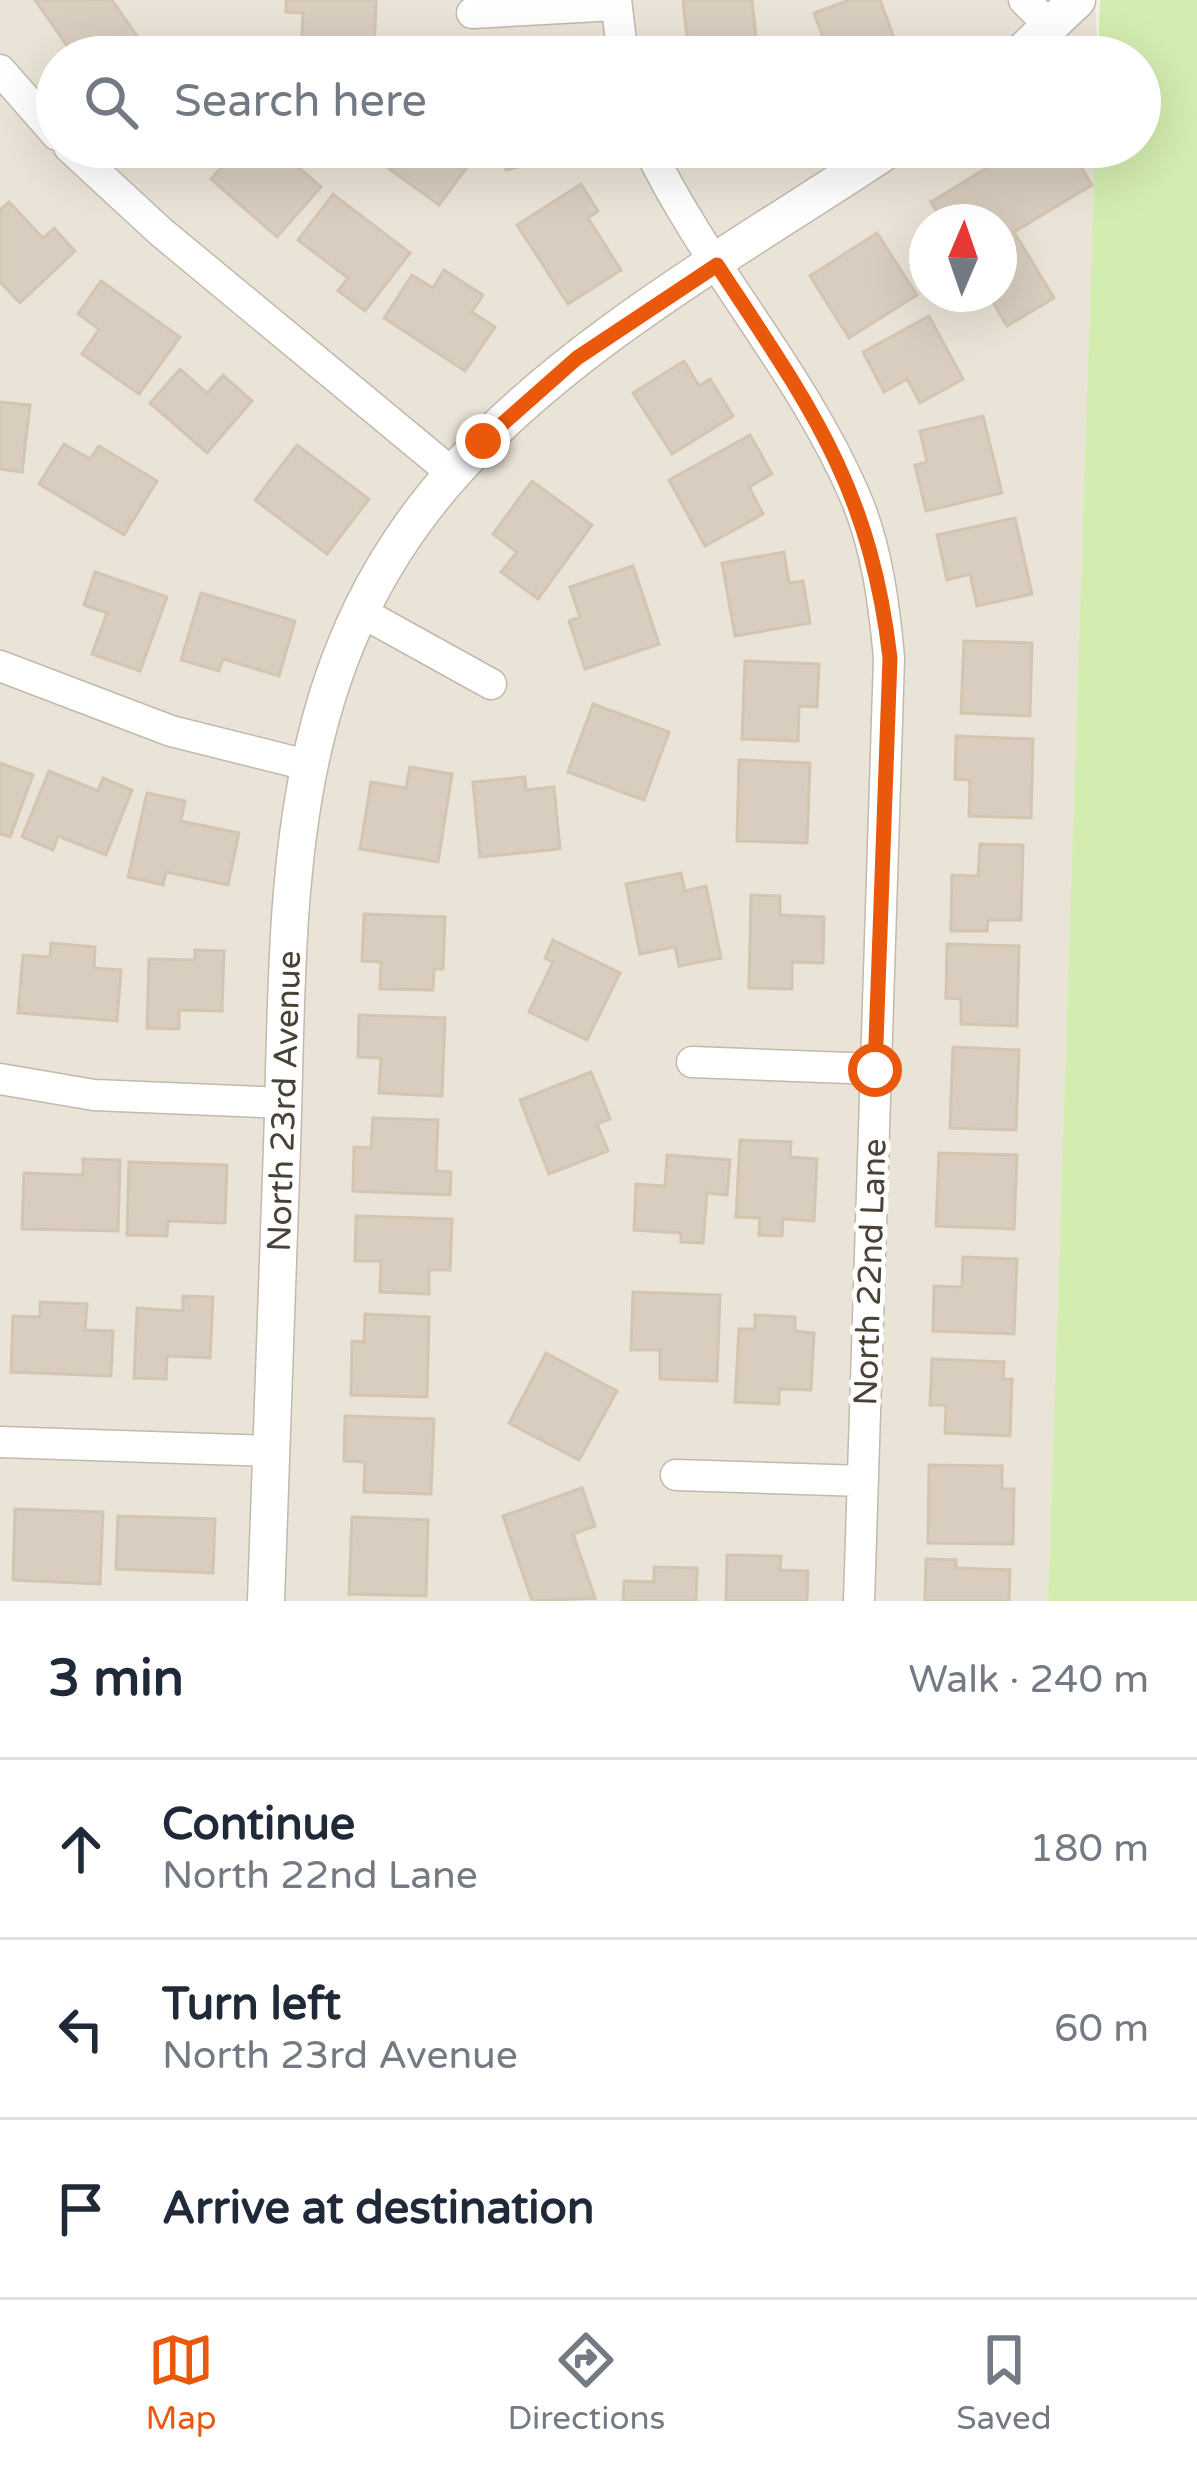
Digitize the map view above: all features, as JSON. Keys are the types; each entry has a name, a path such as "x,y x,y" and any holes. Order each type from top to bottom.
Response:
{"street":[{"path":"1024,0 1051,26"},
{"path":"1040,36 1077,0"},
{"path":"472,13 616,3 620,36"},
{"path":"0,70 36,111"},
{"path":"92,168 161,232 452,473"},
{"name":"North 22nd Lane","path":"660,168 824,432 856,499 884,604 890,658 859,1601"},
{"name":"North 23rd Avenue","path":"266,1601 292,864 308,765 330,683 361,612 452,473 523,402 577,358 861,168"},
{"path":"361,612 491,684"},
{"path":"0,666 171,731 308,765"},
{"path":"692,1062 875,1070"},
{"path":"0,1079 94,1095 283,1103"},
{"path":"0,1442 271,1451"},
{"path":"676,1475 863,1481"}],"shaded area":[{"path":"0,0 1095,0 1097,36 36,36 36,168 1094,168 1048,1601 0,1601"}],"green space":[{"path":"1100,0 1197,0 1197,1601 1048,1601 1094,168 1161,168 1161,36 1099,36"}],"building":[{"path":"35,0 112,0 137,36 60,36"},
{"path":"286,0 376,0 375,36 302,36 303,13 286,12"},
{"path":"683,0 752,0 756,36 687,36"},
{"path":"850,0 880,0 893,36 822,36 814,13"},
{"path":"221,168 299,168 321,187 277,237 211,179"},
{"path":"388,168 466,168 439,205"},
{"path":"987,168 1082,168 1092,185 1017,230 1017,204 932,204"},
{"path":"581,184 598,211 588,218 621,270 568,304 517,225"},
{"path":"333,194 410,253 365,311 338,291 348,278 298,240"},
{"path":"9,202 43,238 54,228 75,251 20,303 0,282 0,210"},
{"path":"877,233 909,283 909,300 849,338 810,276"},
{"path":"1017,237 1054,298 1007,326 999,312 1017,312"},
{"path":"444,270 483,295 472,312 495,327 465,371 384,318 412,275 433,288"},
{"path":"101,281 180,337 139,394 82,354 99,329 78,314"},
{"path":"929,316 963,379 920,403 907,379 884,392 863,352"},
{"path":"684,361 699,386 710,379 733,416 672,454 633,393"},
{"path":"180,369 207,393 223,375 252,401 207,453 150,403"},
{"path":"0,402 30,405 22,472 0,469"},
{"path":"983,416 1002,493 926,511 915,465 927,462 920,431"},
{"path":"750,435 772,474 749,487 763,514 705,546 669,480"},
{"path":"64,444 90,459 99,446 157,481 124,535 39,484"},
{"path":"297,445 369,499 327,554 255,500"},
{"path":"532,481 592,525 538,599 501,572 517,552 493,534"},
{"path":"1015,518 1032,594 977,606 970,574 947,580 937,535"},
{"path":"784,552 789,583 803,581 810,623 735,636 722,563"},
{"path":"633,566 659,644 585,669 569,621 580,617 570,587"},
{"path":"95,572 167,597 140,671 92,654 107,613 84,605"},
{"path":"201,593 295,621 279,676 223,659 219,671 181,660"},
{"path":"964,641 1032,643 1030,716 961,713"},
{"path":"745,661 819,664 817,707 799,706 798,741 742,739"},
{"path":"593,704 669,732 644,800 568,772"},
{"path":"956,736 1033,739 1031,818 969,816 970,780 955,779"},
{"path":"739,760 810,763 807,843 737,841"},
{"path":"0,763 33,775 10,837 0,834"},
{"path":"410,767 452,774 438,862 360,849 371,782 406,788"},
{"path":"49,771 98,791 103,778 132,790 106,855 58,836 53,850 22,837"},
{"path":"525,777 526,790 554,787 560,849 480,857 473,782"},
{"path":"147,793 185,801 181,821 239,833 228,885 166,872 163,885 128,877"},
{"path":"980,844 1023,845 1021,920 988,920 987,931 951,931 952,875 978,876"},
{"path":"681,873 685,891 706,886 721,958 679,966 675,947 640,954 626,884"},
{"path":"751,895 780,896 780,915 824,917 823,963 792,962 792,989 749,988"},
{"path":"364,914 445,917 443,969 434,969 433,990 380,989 381,962 362,961"},
{"path":"553,940 620,973 587,1040 529,1012 553,962 545,958"},
{"path":"51,943 95,947 94,968 121,970 117,1021 18,1013 23,955 50,957"},
{"path":"947,944 1019,946 1017,1026 961,1024 961,999 946,998"},
{"path":"195,950 224,951 222,1011 179,1010 179,1029 147,1028 149,959 195,960"},
{"path":"359,1015 445,1018 442,1096 379,1093 381,1058 358,1057"},
{"path":"953,1047 1019,1050 1016,1130 950,1128"},
{"path":"591,1072 610,1119 597,1124 608,1151 549,1174 520,1100"},
{"path":"373,1118 438,1120 436,1171 451,1172 450,1195 353,1191 354,1147 371,1148"},
{"path":"740,1140 791,1142 790,1157 817,1159 814,1221 783,1219 782,1236 759,1235 760,1218 736,1217"},
{"path":"939,1153 1017,1155 1014,1229 936,1226"},
{"path":"667,1155 730,1160 727,1195 707,1193 703,1243 681,1242 681,1233 634,1230 636,1184 665,1186"},
{"path":"83,1159 120,1160 118,1231 22,1229 24,1173 83,1175"},
{"path":"129,1162 227,1165 225,1223 168,1221 167,1236 127,1235"},
{"path":"356,1216 452,1219 450,1270 429,1270 429,1294 380,1292 381,1261 355,1261"},
{"path":"963,1257 1017,1259 1014,1334 933,1331 934,1286 962,1287"},
{"path":"633,1292 720,1295 717,1381 660,1379 660,1350 631,1350"},
{"path":"183,1296 213,1297 210,1358 167,1356 166,1379 134,1378 137,1308 183,1311"},
{"path":"40,1302 87,1304 85,1330 113,1331 111,1376 11,1372 13,1316 40,1317"},
{"path":"365,1314 429,1317 427,1397 351,1395 352,1341 364,1342"},
{"path":"755,1315 795,1317 795,1331 814,1333 811,1390 779,1389 779,1404 735,1402 739,1329 755,1329"},
{"path":"546,1353 617,1391 579,1460 509,1423"},
{"path":"932,1359 1004,1362 1003,1379 1012,1379 1010,1436 945,1433 946,1405 930,1405"},
{"path":"345,1416 434,1419 431,1494 364,1492 365,1462 344,1461"},
{"path":"929,1465 1002,1466 1002,1489 1014,1489 1013,1544 928,1543"},
{"path":"582,1488 595,1526 573,1534 595,1598 532,1601 503,1516"},
{"path":"15,1509 103,1512 100,1584 13,1580"},
{"path":"118,1516 215,1519 213,1573 116,1569"},
{"path":"352,1517 428,1520 426,1596 349,1594"},
{"path":"727,1555 781,1556 780,1570 808,1571 807,1601 726,1601"},
{"path":"926,1559 956,1560 956,1568 1010,1570 1009,1601 925,1601"},
{"path":"654,1567 697,1568 696,1601 623,1601 624,1581 654,1582"}],"route":[{"path":"483,441 577,358 717,265 794,380 856,499 871,541 884,604 890,658 875,1070"}]}
